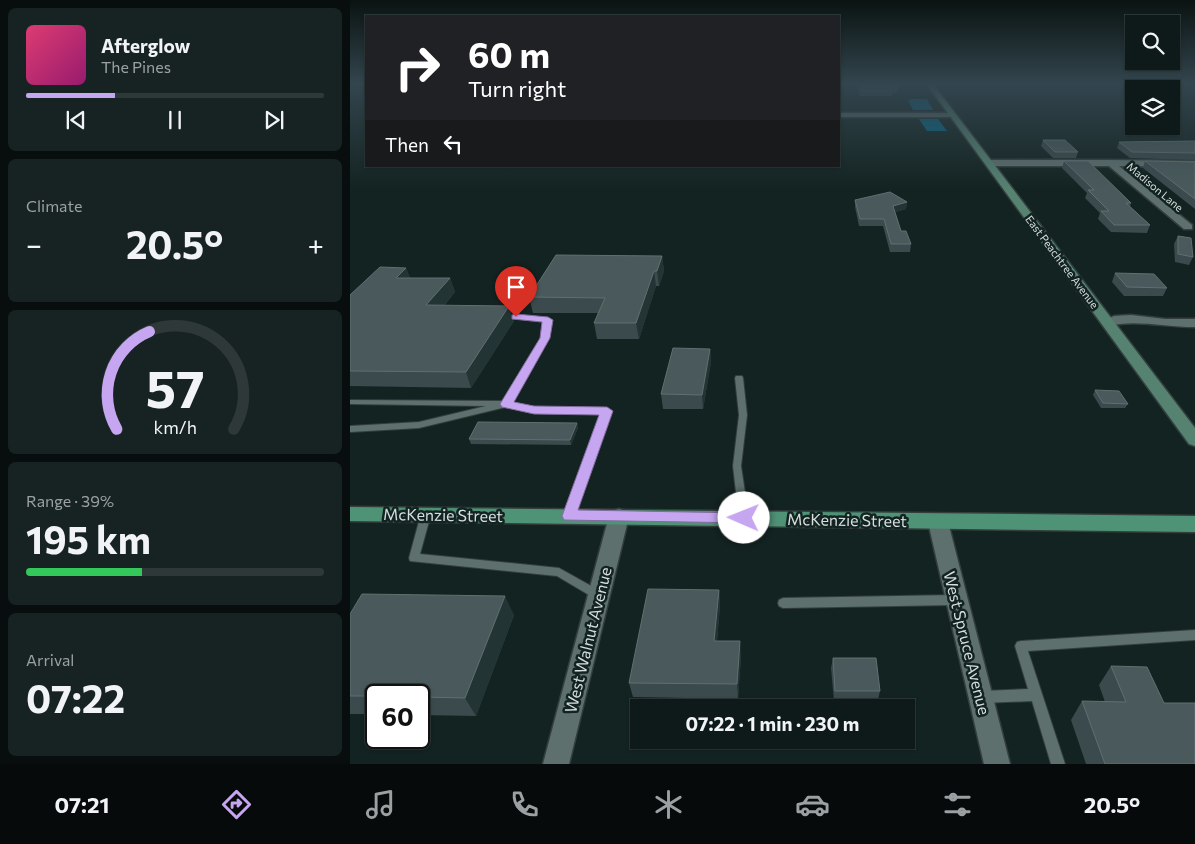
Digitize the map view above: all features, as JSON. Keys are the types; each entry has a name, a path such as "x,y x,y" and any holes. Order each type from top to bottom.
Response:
{"main road":[{"name":"McKenzie Street","path":"350,514 1195,524"}],"street":[{"name":"East Peachtree Avenue","path":"956,119 1195,440"},
{"path":"989,163 1191,164"},
{"name":"Madison Lane","path":"1111,164 1188,227"},
{"path":"1108,322 1123,326 1151,326 1155,322 1195,323"},
{"name":"West Walnut Avenue","path":"556,764 619,516"},
{"name":"West Spruce Avenue","path":"938,522 997,764"}],"lane":[{"path":"350,428 419,425 506,404 545,338 548,320 516,317"},
{"path":"739,378 743,415 737,466 744,518"},
{"path":"350,402 506,404 534,410 607,411 569,516"},
{"path":"426,514 414,558 559,572 599,596"},
{"path":"783,603 956,600"},
{"path":"1058,764 1021,646 1195,635"},
{"path":"981,698 1036,695"}],"water":[{"path":"919,119 938,119 947,131 927,131"}],"building":[{"path":"1043,140 1065,140 1078,152 1055,152"},
{"path":"1195,141 1195,153 1132,152 1119,142"},
{"path":"1064,161 1088,161 1131,203 1126,203 1150,225 1114,225 1101,211 1109,211 1088,190 1094,190"},
{"path":"1145,161 1195,162 1195,199"},
{"path":"890,192 907,202 893,206 901,231 906,231 911,244 891,244 884,219 860,219 855,200"},
{"path":"1178,236 1191,238 1193,257 1178,254"},
{"path":"556,255 662,256 657,271 654,271 636,323 594,323 605,298 529,297"},
{"path":"380,267 406,268 396,278 450,278 426,305 509,306 466,372 350,371 350,295"},
{"path":"1115,273 1154,274 1167,288 1127,287"},
{"path":"673,348 710,349 702,395 661,394"},
{"path":"1095,390 1119,391 1128,404 1103,403"},
{"path":"478,422 577,423 570,440 469,439"},
{"path":"648,589 719,590 714,641 740,641 737,684 629,683"},
{"path":"362,594 505,596 465,698 430,697 430,684 365,684 365,696 350,696 350,614"},
{"path":"833,658 876,658 880,691 835,691"},
{"path":"1111,666 1147,667 1164,703 1195,703 1195,764 1105,764 1082,701 1126,702"}],"route":[{"path":"516,317 548,320 545,338 506,404 534,410 607,411 569,516 744,518"}]}
